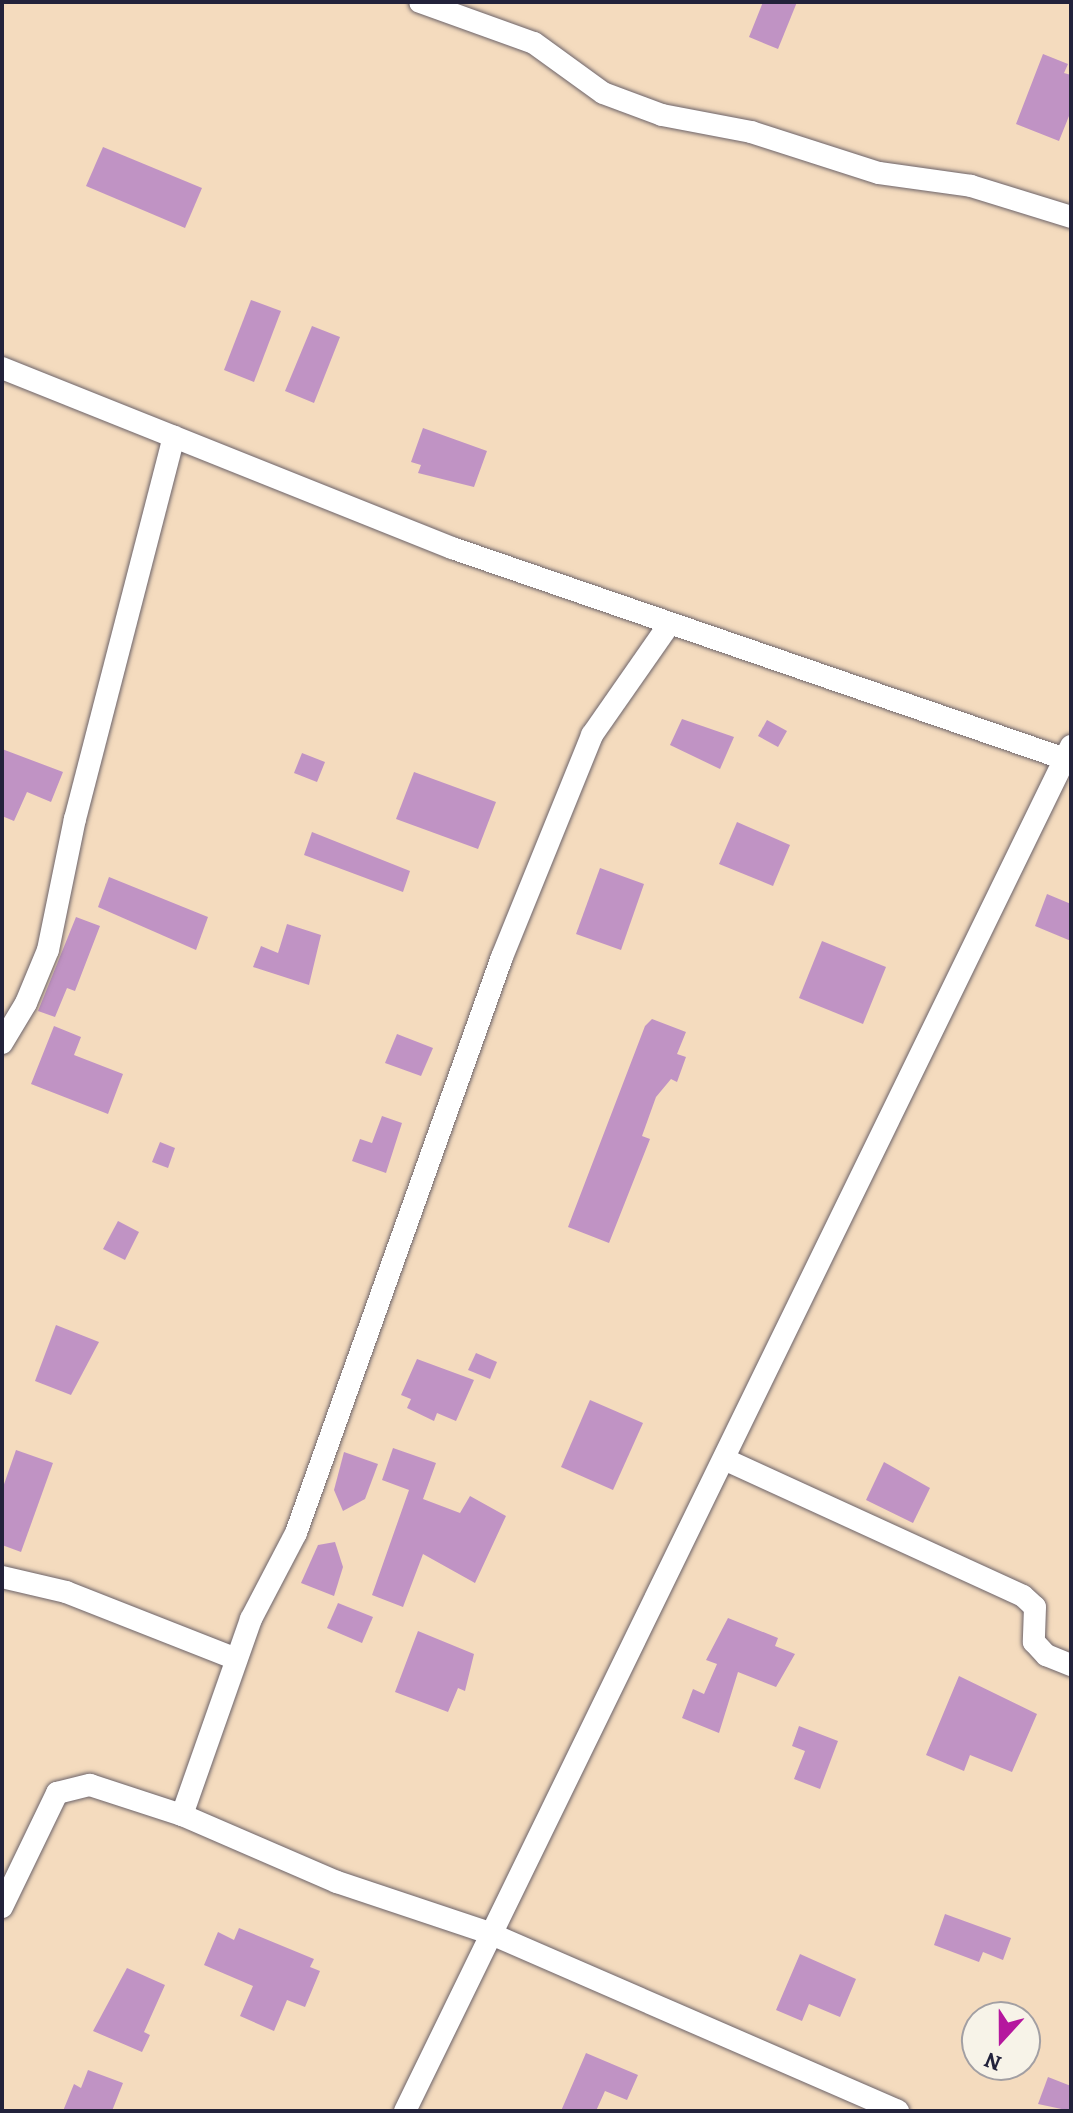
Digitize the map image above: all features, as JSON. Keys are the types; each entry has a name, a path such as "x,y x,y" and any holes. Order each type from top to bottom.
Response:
{"street":[{"path":"420,2 534,43 603,93 662,115 751,132 879,173 971,186 1071,217"},
{"path":"2,368 668,626 872,689 1069,756 489,1933 405,2111"},
{"path":"2,1043 26,1003 48,950 78,804 174,437"},
{"path":"182,1815 236,1659 296,1533 502,957 592,735 668,626"},
{"path":"724,1459 1023,1596 1035,1607 1034,1642 1046,1655 1071,1665"},
{"path":"2,1577 66,1592 236,1659"},
{"path":"2,1907 57,1793 90,1785 182,1815 337,1882 489,1933 898,2111"}],"building":[{"path":"763,2 797,2 778,49 749,37"},
{"path":"1043,54 1068,64 1064,73 1071,75 1071,111 1059,141 1016,124"},
{"path":"103,147 202,188 185,228 86,186"},
{"path":"251,300 281,311 254,382 224,370"},
{"path":"312,326 340,337 314,403 285,391"},
{"path":"423,428 487,451 474,487 418,473 421,465 411,462"},
{"path":"682,719 734,737 720,769 670,745"},
{"path":"767,720 787,731 778,747 758,736"},
{"path":"2,749 63,772 51,802 27,792 14,821 2,816"},
{"path":"302,753 325,762 317,782 294,773"},
{"path":"414,772 496,802 478,849 396,819"},
{"path":"737,822 790,845 773,886 719,864"},
{"path":"312,832 410,871 403,892 304,855"},
{"path":"600,868 644,884 621,950 576,934"},
{"path":"109,877 208,917 196,950 98,907"},
{"path":"1047,894 1071,904 1071,941 1035,926"},
{"path":"76,917 100,926 75,991 67,988 55,1017 38,1011"},
{"path":"287,924 321,935 309,985 253,967 261,946 278,953"},
{"path":"822,941 886,967 863,1024 799,998"},
{"path":"652,1019 686,1032 677,1054 686,1057 677,1082 671,1079 656,1097 642,1136 650,1139 609,1243 568,1227 645,1026"},
{"path":"54,1026 81,1037 74,1055 123,1074 108,1114 31,1084"},
{"path":"397,1034 433,1048 421,1076 385,1063"},
{"path":"382,1116 402,1123 386,1173 352,1161 360,1139 372,1143"},
{"path":"160,1142 175,1148 168,1168 152,1162"},
{"path":"118,1221 139,1232 125,1260 103,1249"},
{"path":"56,1325 99,1342 71,1395 35,1381"},
{"path":"476,1353 497,1362 490,1379 468,1370"},
{"path":"417,1359 474,1380 456,1421 437,1413 434,1421 407,1408 411,1399 401,1395"},
{"path":"590,1400 643,1423 613,1490 561,1467"},
{"path":"393,1448 436,1463 423,1499 460,1513 470,1496 506,1516 475,1583 423,1554 403,1607 372,1595 409,1490 382,1480"},
{"path":"16,1450 53,1463 21,1552 2,1545 2,1490"},
{"path":"344,1452 378,1464 365,1499 343,1511 334,1490"},
{"path":"884,1462 930,1488 913,1523 866,1500"},
{"path":"335,1542 343,1567 334,1596 301,1583 318,1545"},
{"path":"338,1603 373,1617 362,1643 327,1628"},
{"path":"728,1618 778,1638 775,1646 795,1654 776,1687 738,1672 719,1733 682,1718 693,1689 704,1694 717,1664 706,1660"},
{"path":"418,1631 474,1654 465,1691 458,1688 448,1712 395,1692"},
{"path":"959,1676 1037,1714 1012,1772 970,1755 964,1771 926,1755"},
{"path":"799,1726 838,1741 820,1789 794,1779 805,1751 792,1746"},
{"path":"945,1914 1011,1938 1003,1960 983,1952 979,1962 934,1945"},
{"path":"239,1928 314,1959 310,1967 320,1971 305,2007 287,2000 274,2031 240,2016 253,1986 204,1965 218,1932 234,1940"},
{"path":"800,1954 856,1979 840,2017 809,2004 802,2021 776,2010"},
{"path":"127,1968 165,1985 144,2032 150,2035 142,2052 93,2031"},
{"path":"586,2053 638,2075 627,2100 605,2091 596,2111 561,2111"},
{"path":"88,2070 123,2083 112,2111 63,2111 74,2084 81,2088"},
{"path":"1048,2077 1071,2086 1071,2111 1038,2104"}]}
